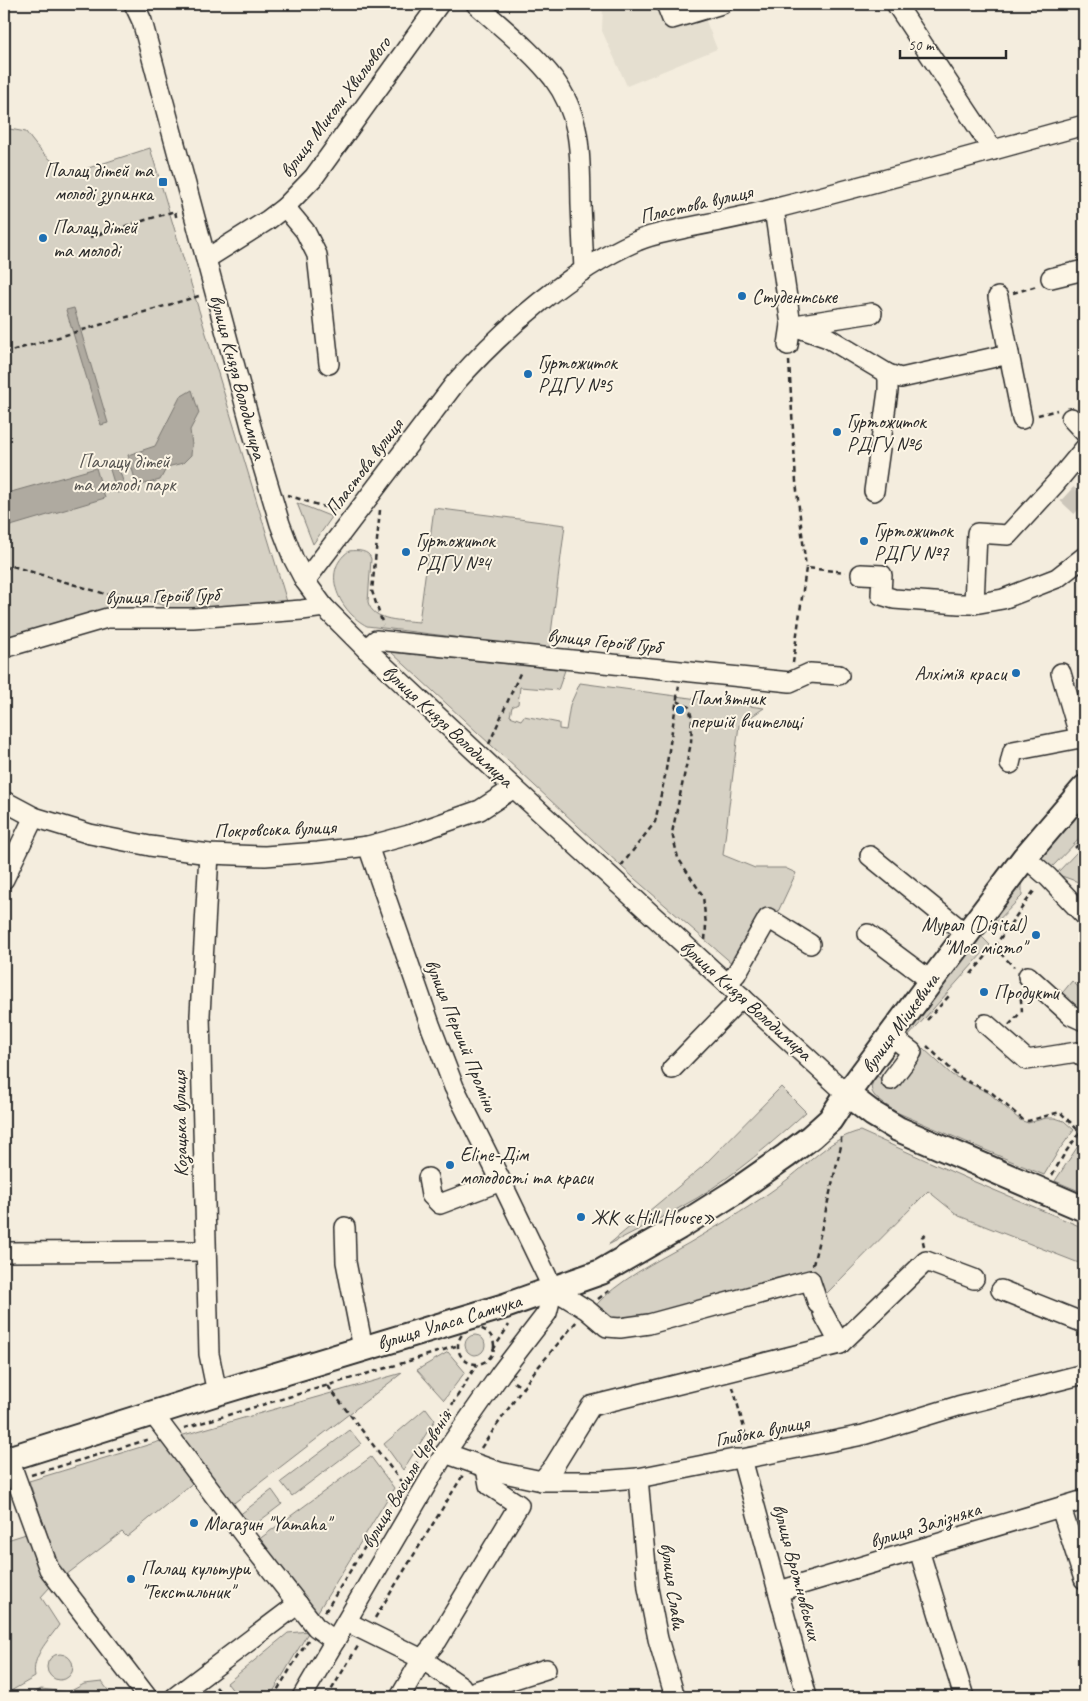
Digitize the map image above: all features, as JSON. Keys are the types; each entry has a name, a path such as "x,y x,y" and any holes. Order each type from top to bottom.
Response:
{"main road":[{"name":"вулиця Міцкевича","path":"847,1094 1025,857 1084,788"},
{"name":"вулиця Князя Володимира","path":"847,1094 873,1114 898,1129 1084,1209"},
{"name":"вулиця Уласа Самчука","path":"10,1466 153,1414 505,1306 601,1272 733,1193 811,1137 830,1120 847,1094"}],"street":[{"name":"вулиця Князя Володимира","path":"134,4 142,21 252,430 280,524 293,558 306,581 324,607 366,649 514,788 847,1094"},
{"name":"вулиця Миколи Хвильового","path":"206,259 268,220 285,207 314,177 439,4"},
{"path":"476,4 539,62 554,79 564,95 580,144 584,270"},
{"path":"666,4 672,19 722,4"},
{"path":"896,4 993,150"},
{"name":"Пластова вулиця","path":"306,581 456,382 482,352 558,288 584,270 621,249 652,235 774,209 886,181 1084,124"},
{"path":"285,207 305,231 317,255 329,364"},
{"path":"774,209 791,326 788,345"},
{"path":"1045,282 1084,270"},
{"path":"998,297 1022,419"},
{"path":"791,326 872,313"},
{"path":"791,326 828,338 888,374 900,378 1009,354"},
{"path":"874,491 888,391 888,374"},
{"path":"1071,418 1084,432"},
{"path":"974,604 977,533 1008,535 1061,489 1084,449"},
{"path":"861,574 882,575 881,595 894,599 974,604 1003,599 1057,578 1084,557"},
{"name":"вулиця Героїв Гурб","path":"4,648 107,618 193,618 324,607"},
{"name":"вулиця Героїв Гурб","path":"366,649 376,640 790,682 810,673 839,675"},
{"path":"1010,764 1013,750 1082,739 1061,673"},
{"name":"Покровська вулиця","path":"4,801 34,817 90,834 150,846 209,854 265,856 368,846 409,835 480,810 514,788"},
{"path":"4,879 34,817"},
{"name":"вулиця Перший Промінь","path":"368,846 454,1087 553,1289"},
{"name":"Козацька вулиця","path":"209,854 200,1015 209,1354 217,1393"},
{"path":"870,856 966,934"},
{"path":"1025,857 1048,877 1084,915"},
{"path":"1063,892 1084,892"},
{"path":"727,984 736,974 768,918 810,944"},
{"path":"868,934 930,981"},
{"path":"1023,973 1071,1015 1084,1021"},
{"path":"672,1069 742,997"},
{"path":"986,1024 1027,1060 1077,1052 1084,1058"},
{"path":"890,1036 912,1052 891,1080"},
{"path":"428,1178 431,1195 440,1204 501,1181"},
{"path":"345,1227 346,1262 363,1348"},
{"path":"4,1252 205,1252"},
{"path":"542,1481 554,1466 591,1406 840,1344 926,1261 974,1280"},
{"path":"553,1289 587,1310 607,1327 620,1328 649,1324 810,1280 820,1308 840,1344"},
{"name":"вулиця Василя Червонія","path":"302,1697 445,1453 505,1366 547,1313 553,1289"},
{"path":"1001,1290 1084,1322"},
{"name":"Глибока вулиця","path":"445,1453 498,1472 542,1481 599,1481 638,1478 863,1434 958,1406 1084,1374"},
{"path":"153,1414 242,1533 316,1627 335,1641"},
{"name":"вулиця Вротновських","path":"742,1459 807,1697"},
{"path":"10,1466 49,1569 147,1697"},
{"path":"400,1697 422,1659 437,1641 519,1504 489,1485 478,1466"},
{"name":"вулиця Слави","path":"638,1478 648,1588 658,1639 675,1697"},
{"name":"вулиця Залізняка","path":"779,1591 1084,1500"},
{"path":"1061,1508 1084,1579"},
{"path":"919,1550 964,1697"},
{"path":"175,1697 298,1604"},
{"path":"347,1622 422,1659 462,1686 466,1696 546,1669"}],"path":[{"path":"90,237 175,211 177,221"},
{"path":"998,297 1045,282"},
{"path":"4,353 199,296"},
{"path":"788,345 796,482 806,568 790,682"},
{"path":"1022,419 1063,409 1071,418"},
{"path":"282,493 345,514"},
{"path":"380,507 372,591 389,642"},
{"path":"4,569 12,566 137,603"},
{"path":"806,568 861,574"},
{"path":"488,746 528,656"},
{"path":"620,867 656,822 681,672"},
{"path":"677,701 689,708 692,719 691,743 672,833 678,858 703,896 706,925 705,943"},
{"path":"1075,848 1084,839"},
{"path":"970,974 994,947 1034,890 1048,877"},
{"path":"994,947 1023,973 1022,1011 1010,1023"},
{"path":"924,1024 949,996"},
{"path":"921,1040 959,1076 992,1093 1022,1119 1028,1121 1060,1112 1082,1132 1065,1153 1050,1179"},
{"path":"810,1280 842,1146 841,1134 833,1140"},
{"path":"327,1697 367,1632 478,1466 534,1372 587,1310 601,1296 615,1286"},
{"path":"495,1330 487,1332 476,1328 462,1335 458,1345 462,1358 477,1364 489,1359 510,1324 502,1326"},
{"path":"487,1332 493,1342 493,1350"},
{"path":"10,1466 168,1433 458,1345"},
{"path":"273,1697 477,1364"},
{"path":"730,1372 745,1432 742,1439"},
{"path":"328,1386 356,1420 403,1484"}],"shaded area":[{"path":"603,4 736,4 706,21 717,49 627,86 602,31"},
{"path":"74,308 108,423 101,425 66,310"},
{"path":"192,390 199,413 190,430 191,455 183,463 167,467 160,480 137,486 128,455 155,446 180,397"},
{"path":"116,460 126,490 117,493 108,463"},
{"path":"96,468 105,498 4,528 4,494"}],"green space":[{"name":"Палацу дітей та молоді парк","path":"4,128 26,132 46,156 73,173 150,148 288,605 190,613 116,592 116,610 4,644"},
{"path":"297,503 332,517 313,544"},
{"path":"434,508 565,525 549,649 367,626 349,612 337,592 336,570 340,560 349,551 359,551 368,554 371,559 368,602 371,609 382,617 389,619 419,622"},
{"path":"391,652 565,670 558,690 520,687 518,704 512,707 510,716 521,720 524,716 559,723 559,729 566,730 570,705 580,683 764,708 739,725 723,855 755,868 785,868 796,873 776,916 734,965 635,879"},
{"path":"1081,812 1084,813 1084,834 1051,868 1037,862"},
{"path":"1077,852 1084,862 1084,884 1056,874"},
{"path":"1022,884 1022,896 982,937 990,945 908,1037 905,1035 1016,887"},
{"path":"1072,981 1084,993 1084,1005 1077,1011 1059,997"},
{"path":"923,1048 952,1075 989,1093 1020,1120 1028,1123 1046,1118 1055,1118 1064,1121 1074,1130 1044,1175 896,1112 876,1097 871,1088 877,1076 895,1088"},
{"path":"781,1087 806,1112 726,1179 697,1198 608,1245 702,1167"},
{"path":"860,1131 1084,1228 1084,1265 959,1216 928,1191 827,1293 813,1275 806,1271 769,1280 767,1287 631,1319 608,1319 592,1309 625,1280 752,1205 831,1144"},
{"path":"1082,1140 1084,1140 1084,1193 1055,1181"},
{"path":"475,1335 482,1338 485,1345 482,1352 475,1355 468,1352 465,1345 468,1338"},
{"path":"448,1352 465,1372 444,1400 417,1370"},
{"path":"402,1373 230,1506 180,1436"},
{"path":"426,1408 435,1420 403,1470 384,1444"},
{"path":"350,1430 361,1444 292,1496 281,1482"},
{"path":"164,1440 195,1481 127,1537 122,1532 66,1575 57,1563 29,1481"},
{"path":"371,1457 394,1488 317,1613 258,1540"},
{"path":"272,1490 282,1504 249,1529 238,1516"},
{"path":"26,1534 41,1574 50,1587 41,1597 59,1625 38,1656 34,1670 35,1677 4,1695 4,1541"},
{"path":"309,1631 270,1697 238,1697 227,1683 288,1633"},
{"path":"60,1654 69,1658 73,1667 69,1676 60,1680 51,1676 47,1667 51,1658"},
{"path":"102,1682 113,1697 26,1697 41,1689 69,1692 84,1684"}],"tunnel":[{"path":"1067,494 1084,510"}],"place":[{"name":"Палац дітей та молоді зупинка","path":"163,182"},
{"name":"Палац дітей та молоді","path":"43,238"},
{"name":"Студентське","path":"742,296"},
{"name":"Гуртожиток РДГУ №5","path":"528,374"},
{"name":"Гуртожиток РДГУ №6","path":"837,432"},
{"name":"Гуртожиток РДГУ №7","path":"864,541"},
{"name":"Гуртожиток РДГУ №4","path":"406,552"},
{"name":"Алхімія краси","path":"1016,673"},
{"name":"Пам’ятник першій вчительці","path":"680,710"},
{"name":"Мурал (Digital) \"Моє місто\"","path":"1036,935"},
{"name":"Продукти","path":"984,992"},
{"name":"Eline-Дім молодості та краси","path":"450,1165"},
{"name":"ЖК «Hill House»","path":"581,1217"},
{"name":"Магазин \"Yamaha\"","path":"194,1523"},
{"name":"Палац культури \"Текстильник\"","path":"131,1579"}]}
